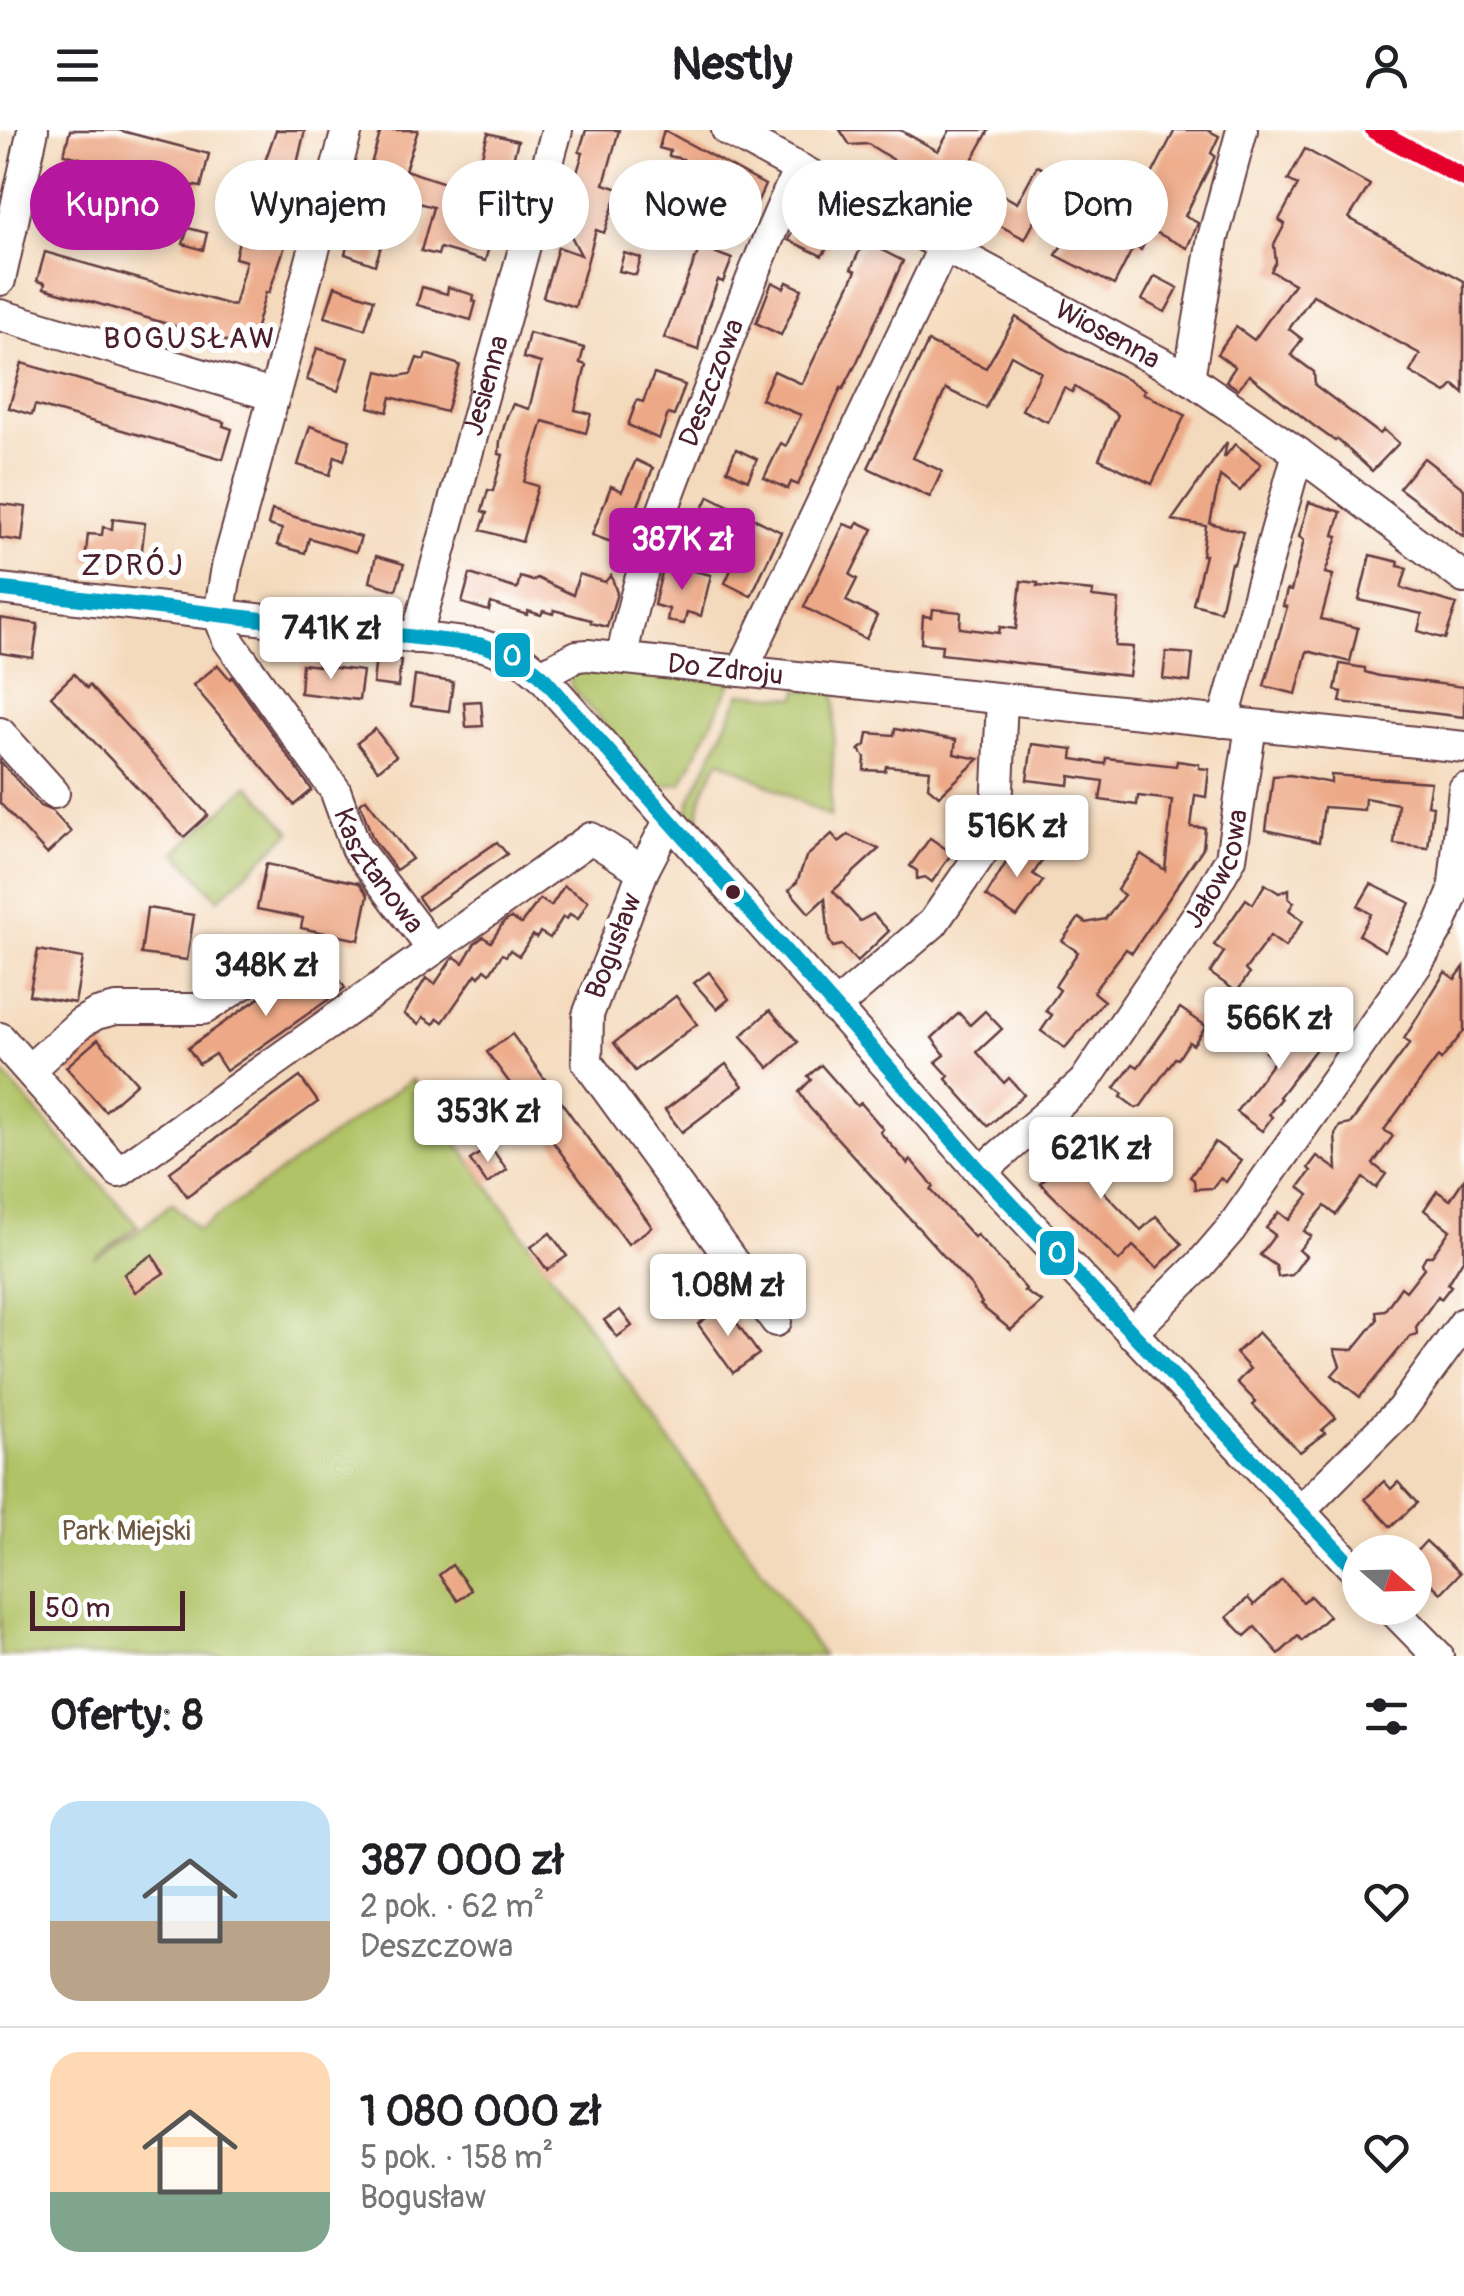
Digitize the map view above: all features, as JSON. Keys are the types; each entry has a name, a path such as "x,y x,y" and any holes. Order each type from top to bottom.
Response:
{"street":[{"path":"0,280 33,130"},
{"path":"220,616 227,567 346,130"},
{"name":"Jesienna","path":"416,638 557,130"},
{"name":"Wiosenna","path":"727,130 782,160"},
{"path":"1189,378 1213,238 1242,130"},
{"name":"Deszczowa","path":"622,658 629,618 664,507 782,205"},
{"path":"742,671 942,250"},
{"name":"Wiosenna","path":"951,250 1189,378 1298,453 1464,578"},
{"path":"0,314 272,395"},
{"name":"Jałowcowa","path":"982,1172 1084,1082 1202,908 1231,858 1237,724 1298,453"},
{"path":"0,589 500,648 520,658 541,675 982,1172 1342,1555"},
{"name":"Kasztanowa","path":"0,1038 120,1172 433,950 356,848 335,790 228,640 220,616"},
{"name":"Do Zdroju","path":"541,675 577,656 622,658 1464,748"},
{"path":"834,1008 933,923 996,832 1002,699"},
{"path":"0,734 54,792"},
{"path":"1131,1332 1200,1266 1230,1230 1417,964 1440,925 1453,892 1464,789"},
{"name":"Bogusław","path":"669,821 643,870 588,1015 587,1062 776,1320"},
{"name":"Bogusław","path":"433,950 590,838 643,870"},
{"path":"29,1070 81,1022 96,1014 116,1009 204,1008 256,975"},
{"path":"1300,1510 1401,1410 1462,1330"},
{"path":"1408,1625 1438,1656"}],"green space":[{"path":"577,668 732,681 682,783 660,787 571,687 570,676"},
{"path":"799,689 836,693 830,817 720,760 701,798 699,825 688,812 690,801 741,693 797,698"},
{"path":"249,785 291,832 218,899 176,852"},
{"name":"Park Miejski","path":"0,1070 138,1226 94,1258 137,1232 172,1203 198,1230 412,1079 823,1656 0,1656"}],"building":[{"path":"70,130 118,130 209,154 201,187 195,186 195,160 87,160 64,154"},
{"path":"276,130 305,130 298,160 265,160"},
{"path":"381,130 418,130 408,160 372,160"},
{"path":"586,130 619,130 604,184 609,186 609,218 604,233 596,230 575,307 543,297 557,250 581,255 578,250 589,250 589,160 581,160 583,153 579,152"},
{"path":"664,130 719,160 682,160 659,148"},
{"path":"840,130 900,130 938,151 950,130 989,130 972,160 894,160 868,144 850,145"},
{"path":"1175,130 1207,130 1219,136 1211,153 1215,156 1185,216 1198,223 1187,248 1168,238 1168,160 1159,160"},
{"path":"488,133 518,141 513,160 481,160"},
{"path":"1305,149 1370,185 1349,218 1464,281 1464,394 1454,385 1446,393 1410,372 1420,354 1313,295 1289,329 1302,339 1291,355 1314,372 1315,385 1380,434 1384,430 1399,443 1372,471 1337,439 1314,426 1249,375 1238,389 1226,381 1235,367 1217,354 1236,327 1254,340 1294,284 1271,271 1276,262 1274,245 1285,224 1279,220 1298,185 1288,180"},
{"path":"422,176 442,182 442,249 438,255 421,251 433,207 422,204"},
{"path":"1027,184 1027,235 1025,239 1007,229 1007,197 1017,203"},
{"path":"195,230 207,233 203,250 195,248"},
{"path":"237,250 284,250 269,293 266,292 250,348 44,288 45,283 37,281 45,252 234,306 246,261 235,258"},
{"path":"346,250 380,250 375,265 345,254"},
{"path":"447,250 488,250 485,261"},
{"path":"699,250 732,259 723,282 718,280 698,350 664,338"},
{"path":"860,250 882,250 903,261 798,485 791,482 788,489 764,478 781,443 786,446 801,415 761,399 774,371 802,384 856,271 851,269"},
{"path":"1059,250 1132,250 1114,285 1056,255"},
{"path":"624,253 641,258 636,275 619,271"},
{"path":"1155,276 1178,288 1165,312 1142,300"},
{"path":"772,282 784,288 787,282 802,289 781,335 756,323"},
{"path":"335,286 374,299 365,329 325,317"},
{"path":"422,287 447,294 448,287 474,295 471,320 417,305"},
{"path":"1016,317 1066,350 1118,374 1145,390 1143,393 1185,415 1152,484 1099,459 1118,415 1075,387 1072,392 1064,388 1048,422 1022,410 1041,372 1011,355 986,408 946,389 913,458 942,471 930,497 868,468 928,342 986,368"},
{"path":"529,333 584,348 580,363 586,365 575,410 591,414 586,433 543,421 524,482 538,486 522,542 481,530 488,490 493,491 503,455 499,454 500,441 507,416 513,404 529,409 541,363 523,358"},
{"path":"317,348 348,358 338,391 307,380"},
{"path":"426,354 460,365 446,412 391,397 387,412 369,407 378,371 398,376 411,374 417,358 424,360"},
{"path":"22,363 224,422 223,426 232,429 223,459 35,405 32,415 9,408"},
{"path":"654,374 685,385 674,416 668,414 659,439 628,425 637,400 643,402"},
{"path":"310,426 350,440 344,460 335,456 330,475 298,465"},
{"path":"1227,442 1224,458 1235,444 1261,464 1240,491 1220,476 1210,523 1243,532 1220,611 1193,604 1205,555 1206,526 1172,520"},
{"path":"736,449 757,459 748,480 727,470"},
{"path":"1424,458 1464,489 1464,537 1399,488"},
{"path":"636,460 653,468 622,546 592,535 611,486 622,491"},
{"path":"709,496 781,532 751,596 725,583 745,539 716,525 712,533 695,525"},
{"path":"1309,502 1341,512 1334,535 1338,536 1325,573 1333,575 1321,619 1358,628 1350,662 1307,651 1296,694 1264,686 1287,607 1283,606 1287,590 1291,591 1304,540 1299,537"},
{"path":"0,504 26,507 22,541 0,538"},
{"path":"272,510 361,537 356,552 309,538 305,553 277,545 282,529 268,525"},
{"path":"113,519 145,523 141,558 102,553 101,563 85,561 88,534 102,535 103,527 112,529"},
{"path":"858,522 873,529 850,575 857,579 846,601 877,616 866,639 804,607 844,524 855,528"},
{"path":"1370,555 1399,562 1398,566 1407,568 1401,588 1457,604 1445,639 1418,631 1422,614 1359,600"},
{"path":"376,556 404,564 396,590 370,582"},
{"path":"664,564 711,575 701,616 687,612 684,624 667,621 669,609 654,605"},
{"path":"470,574 517,589 520,577 533,581 537,578 573,595 579,574 605,582 611,575 617,593 607,627 554,610 553,614 543,611 541,615 528,611 527,615 491,603 489,611 462,603"},
{"path":"1021,581 1093,591 1092,597 1119,600 1115,646 1133,647 1129,676 941,654 942,645 921,643 923,616 932,617 933,609 961,612 960,628 999,633 1000,627 1016,629"},
{"path":"0,618 38,624 33,658 0,653"},
{"path":"1166,652 1193,654 1190,682 1163,679"},
{"path":"376,657 401,660 398,687 373,684"},
{"path":"302,664 363,671 359,700 300,693"},
{"path":"1340,664 1365,668 1365,672 1379,676 1464,687 1464,717 1340,702 1342,692 1335,690"},
{"path":"218,665 232,677 312,790 294,805 193,685"},
{"path":"74,674 87,688 89,685 208,815 184,837 51,696"},
{"path":"415,676 453,682 449,711 411,706"},
{"path":"481,701 483,726 466,727 464,702"},
{"path":"375,729 396,756 378,770 357,743"},
{"path":"895,729 956,740 954,754 979,759 939,796 928,787 930,770 886,766 885,771 864,770 865,757 859,750 866,745 868,733 894,735"},
{"path":"1032,744 1073,749 1072,759 1105,764 1106,758 1176,766 1177,761 1209,769 1206,797 1195,795 1191,827 1205,828 1203,848 1132,953 1126,949 1093,992 1104,1001 1065,1048 1041,1031 1052,1015 1046,1011 1060,990 1055,986 1078,952 1062,941 1079,918 1086,923 1105,919 1124,895 1117,890 1141,854 1165,870 1172,800 1138,796 1137,805 1100,800 1103,781 1070,776 1069,785 1027,780"},
{"path":"0,761 40,806 52,811 71,832 47,854 0,803"},
{"path":"1290,775 1331,783 1331,775 1431,782 1427,805 1433,806 1428,848 1394,844 1398,804 1365,798 1364,810 1324,807 1319,842 1266,830 1273,776"},
{"path":"366,799 412,859 396,870 373,839 360,803"},
{"path":"832,834 839,842 848,835 879,849 833,891 860,921 873,914 889,931 857,962 842,945 833,947 829,940 825,898 809,913 789,890 797,882 806,857"},
{"path":"930,838 952,853 932,882 925,877 917,879 917,871 910,866"},
{"path":"1019,841 1044,858 1033,874 1043,881 1017,917 986,896"},
{"path":"497,842 507,854 427,910 418,897"},
{"path":"266,864 359,883 368,895 359,940 301,928 303,918 257,909"},
{"path":"1265,884 1279,893 1289,889 1289,899 1294,902 1289,910 1303,921 1285,947 1270,936 1245,970 1249,974 1237,992 1210,973 1224,952 1214,945 1246,899 1253,904"},
{"path":"1371,884 1410,903 1385,951 1359,935 1371,914 1358,906"},
{"path":"564,886 588,901 578,919 570,914 567,919 563,917 550,938 540,932 537,938 533,935 519,956 510,950 506,956 502,954 490,973 485,969 479,977 476,974 443,1022 438,1018 434,1024 423,1017 419,1024 404,1014 426,978 435,984 451,960 455,957 463,963 475,943 483,937 491,942 511,918 521,924 540,899 551,906"},
{"path":"147,908 194,915 187,960 141,954"},
{"path":"38,950 83,958 75,1003 29,995"},
{"path":"303,967 316,985 334,972 345,988 226,1071 215,1054 199,1064 188,1048"},
{"path":"1464,967 1464,1031 1441,1060 1438,1057 1384,1130 1393,1136 1373,1164 1386,1174 1376,1188 1363,1178 1336,1215 1325,1206 1304,1231 1311,1236 1299,1250 1306,1256 1292,1275 1278,1277 1276,1266 1260,1255 1275,1235 1266,1228 1279,1212 1289,1220 1309,1195 1299,1187 1317,1156 1337,1170 1335,1134 1340,1126 1350,1124 1410,1043 1404,1039 1445,972 1455,979"},
{"path":"709,972 729,999 717,1009 694,983"},
{"path":"676,996 697,1024 635,1071 614,1043"},
{"path":"1180,1008 1206,1026 1136,1108 1115,1088 1133,1064 1138,1067"},
{"path":"770,1010 798,1042 769,1068 741,1036"},
{"path":"985,1011 1002,1029 977,1052 1004,1083 1009,1078 1024,1095 988,1126 946,1079 949,1076 936,1062 945,1055 932,1038 959,1013 970,1025"},
{"path":"1290,1018 1322,1041 1279,1097 1262,1131 1236,1112 1275,1060 1265,1052"},
{"path":"512,1034 652,1227 628,1244 487,1052"},
{"path":"98,1039 137,1083 105,1111 66,1067"},
{"path":"726,1064 743,1086 682,1132 665,1110"},
{"path":"821,1065 857,1106 861,1103 883,1129 880,1132 908,1164 911,1160 934,1187 931,1190 1005,1265 1024,1291 1042,1302 1011,1330 980,1305 971,1286 809,1107 799,1092 811,1080 808,1076"},
{"path":"300,1077 318,1102 187,1196 170,1172"},
{"path":"461,1095 471,1110 447,1127 437,1112"},
{"path":"1105,1123 1113,1133 1079,1166 1141,1230 1156,1216 1182,1244 1157,1268 1133,1246 1119,1261 1040,1183 1049,1175 1036,1161 1052,1148 1053,1140 1060,1141 1070,1132 1080,1144"},
{"path":"1215,1142 1241,1161 1226,1182 1220,1178 1212,1188 1195,1189 1190,1177"},
{"path":"490,1146 507,1170 487,1184 470,1160"},
{"path":"1464,1179 1464,1258 1448,1284 1451,1286 1441,1299 1438,1296 1416,1327 1417,1334 1410,1336 1360,1397 1332,1375 1340,1366 1334,1349 1353,1350 1377,1320 1376,1311 1385,1310 1401,1287 1406,1291 1424,1268 1426,1256 1432,1256 1450,1230 1424,1210 1437,1191 1450,1200"},
{"path":"550,1233 567,1256 547,1270 531,1247"},
{"path":"152,1255 164,1273 135,1292 124,1274"},
{"path":"724,1305 759,1354 733,1373 698,1324"},
{"path":"620,1310 632,1326 617,1337 604,1320"},
{"path":"1258,1332 1336,1418 1322,1430 1325,1433 1300,1452 1253,1405 1256,1402 1237,1382 1250,1369 1236,1353"},
{"path":"1384,1481 1391,1489 1398,1482 1417,1503 1391,1527 1365,1499"},
{"path":"1432,1547 1460,1573 1441,1593 1432,1585"},
{"path":"452,1565 471,1590 458,1601 439,1575"},
{"path":"1282,1580 1303,1602 1310,1596 1329,1616 1302,1641 1298,1636 1279,1654 1255,1627 1245,1636 1227,1617 1248,1598 1254,1605"}],"transit line":[{"path":"1374,130 1464,178"},
{"name":"0","path":"0,589 481,645 520,658 541,675 981,1172 1342,1556"}],"district":[{"name":"BOGUSŁAW","path":"190,338"},
{"name":"ZDRÓJ","path":"133,565"}]}
